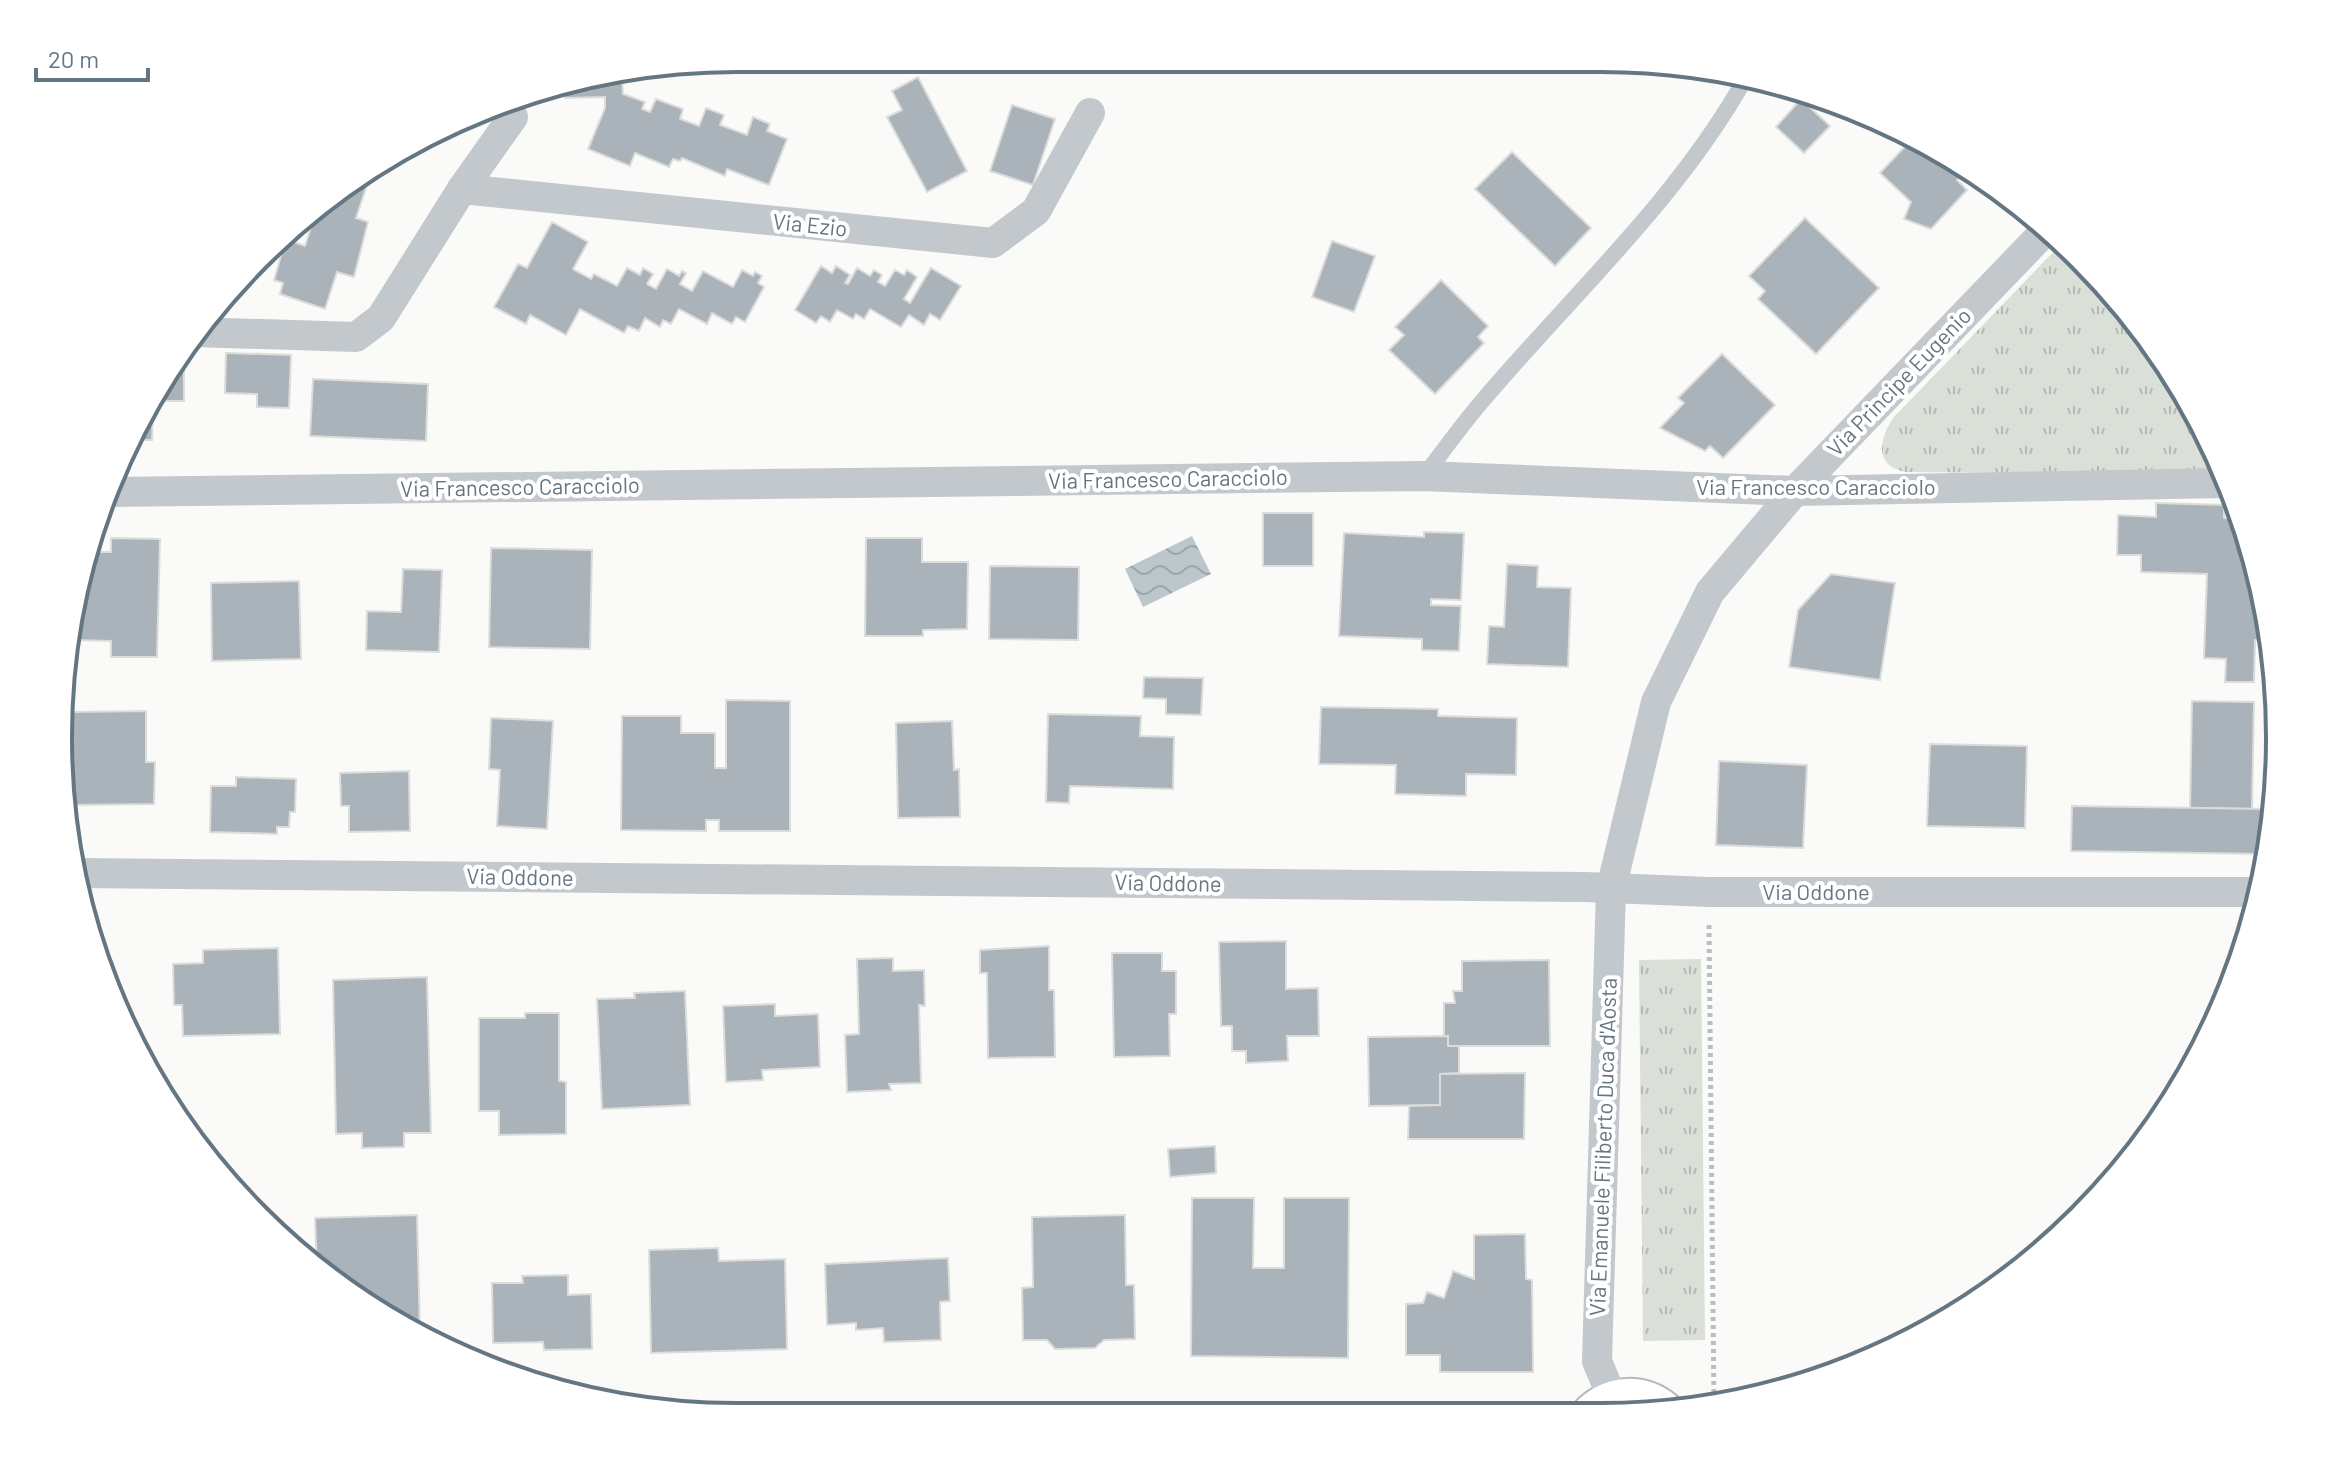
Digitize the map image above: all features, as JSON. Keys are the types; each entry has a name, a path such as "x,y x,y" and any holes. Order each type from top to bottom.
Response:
{"street":[{"name":"Via Ezio","path":"462,189 993,243 1036,211 1090,113"},
{"path":"210,332 356,337 381,318 462,189 513,117"},
{"name":"Via Principe Eugenio","path":"1611,889 1656,702 1710,592 1795,491 2039,237"},
{"name":"Via Francesco Caracciolo","path":"120,492 1424,476 1795,491 2215,483"},
{"name":"Via Oddone","path":"86,873 1709,892 2247,892"},
{"name":"Via Emanuele Filiberto Duca d'Aosta","path":"1603,1403 1597,1361 1611,889"}],"lane":[{"path":"1424,476 1482,400 1667,195 1709,139 1740,87"}],"path":[{"path":"1709,892 1714,1393"}],"green space":[{"path":"2054,251 2101,299 2154,368 2177,405 2211,475 1907,472 1889,464 1882,450 1885,434 1894,417"},
{"path":"1701,959 1705,1340 1643,1341 1639,960"}],"water":[{"path":"1192,536 1211,574 1143,607 1125,569"}],"building":[{"path":"918,77 967,171 927,192 887,117 902,110 892,91"},
{"path":"622,83 623,94 645,102 642,109 650,112 656,99 683,109 680,119 699,126 706,108 724,115 720,125 747,135 753,117 770,124 767,131 787,139 769,185 727,169 725,176 682,158 680,161 673,159 669,167 635,153 630,166 588,149 605,108 605,97 565,98 565,95"},
{"path":"1798,102 1808,105 1830,126 1804,153 1776,127"},
{"path":"1012,105 1055,119 1033,185 990,171"},
{"path":"1905,146 1960,177 1957,180 1967,190 1931,229 1904,219 1911,202 1880,173"},
{"path":"1512,152 1591,228 1555,266 1475,189"},
{"path":"367,185 356,218 368,222 354,277 337,272 325,309 280,294 283,283 274,280 282,253 294,242 305,246 311,227"},
{"path":"1805,218 1879,288 1816,354 1758,299 1765,291 1749,276"},
{"path":"552,222 588,242 573,269 591,279 594,274 617,286 627,268 640,275 643,268 653,274 647,284 656,289 667,269 679,276 682,271 686,273 680,284 692,291 703,271 733,287 742,270 753,276 755,272 762,276 758,283 764,287 745,322 736,317 732,324 712,313 707,324 679,309 671,324 663,320 660,327 645,318 639,331 628,326 624,333 580,309 566,335 530,315 526,324 494,307 518,264 527,268"},
{"path":"1332,241 1375,256 1354,312 1312,297"},
{"path":"821,266 832,273 836,266 850,275 845,283 848,284 857,268 870,276 874,270 882,275 878,282 885,286 895,270 904,275 907,270 917,277 904,299 910,303 931,268 961,286 940,320 930,314 924,325 909,315 901,327 870,309 864,319 856,314 853,319 837,310 830,322 821,316 816,323 795,310"},
{"path":"1441,280 1488,326 1478,337 1484,343 1435,394 1389,350 1404,335 1395,327"},
{"path":"226,353 291,355 289,408 257,407 257,394 225,393"},
{"path":"1722,354 1775,405 1723,458 1710,446 1705,451 1660,428 1684,403 1678,398"},
{"path":"183,370 184,370 184,401 163,401"},
{"path":"313,379 428,384 426,441 310,436"},
{"path":"153,421 152,440 143,440"},
{"path":"2156,503 2224,505 2224,518 2229,518 2231,524 2253,608 2258,640 2255,640 2254,682 2225,682 2226,659 2204,658 2207,574 2141,572 2141,555 2117,555 2118,515 2156,517"},
{"path":"1263,513 1313,513 1313,566 1263,566"},
{"path":"1424,532 1464,533 1461,600 1431,599 1431,605 1461,606 1459,651 1422,650 1422,639 1339,636 1344,533 1424,537"},
{"path":"111,538 160,539 157,657 111,657 111,641 80,640 99,552 111,552"},
{"path":"866,538 922,538 922,562 968,562 967,629 923,630 923,636 865,636"},
{"path":"491,548 592,550 590,649 489,647"},
{"path":"1507,564 1538,566 1537,587 1571,588 1568,667 1487,664 1489,626 1504,627"},
{"path":"990,566 1079,567 1078,640 989,639"},
{"path":"403,569 442,570 439,652 366,650 367,611 401,612"},
{"path":"1831,574 1895,583 1880,680 1789,667 1798,610"},
{"path":"299,581 301,659 212,661 211,583"},
{"path":"1144,677 1203,678 1201,715 1166,714 1166,699 1143,698"},
{"path":"726,700 790,701 790,831 719,831 719,820 706,820 706,831 621,830 622,716 681,716 681,733 715,733 715,768 726,768"},
{"path":"2192,701 2254,702 2252,809 2190,808"},
{"path":"1321,707 1438,709 1438,716 1517,718 1516,775 1466,774 1466,796 1395,794 1396,765 1319,764"},
{"path":"146,711 146,762 155,762 154,804 76,805 73,712"},
{"path":"1048,714 1141,716 1140,736 1174,737 1173,789 1070,786 1069,803 1046,802"},
{"path":"491,718 553,721 547,829 497,826 500,770 489,769"},
{"path":"952,721 954,770 959,769 960,817 898,818 896,723"},
{"path":"1930,744 2027,746 2025,828 1927,826"},
{"path":"1719,761 1807,765 1803,848 1716,845"},
{"path":"409,771 410,831 349,832 349,806 341,806 340,773"},
{"path":"236,777 296,779 295,812 290,812 289,827 277,827 277,834 210,832 211,786 236,786"},
{"path":"2072,806 2262,809 2255,854 2071,851"},
{"path":"1286,941 1286,989 1318,988 1319,1036 1287,1036 1288,1061 1246,1063 1246,1051 1232,1051 1232,1026 1221,1026 1219,942"},
{"path":"1049,946 1049,990 1054,990 1055,1057 988,1058 987,973 980,973 980,950"},
{"path":"278,948 280,1034 183,1036 182,1005 174,1005 173,964 203,963 203,950"},
{"path":"1112,953 1162,953 1162,971 1176,971 1176,1014 1169,1014 1170,1056 1114,1057"},
{"path":"893,958 893,971 924,970 925,1006 919,1005 921,1083 889,1084 891,1090 847,1092 845,1035 859,1034 857,959"},
{"path":"1549,960 1550,1046 1448,1046 1448,1036 1444,1037 1444,1003 1455,1003 1453,991 1462,991 1462,961"},
{"path":"427,977 431,1133 404,1133 404,1147 362,1148 362,1133 336,1134 333,980"},
{"path":"685,991 690,1105 602,1109 597,999 635,998 634,993"},
{"path":"775,1004 775,1016 818,1014 820,1067 762,1070 763,1080 726,1082 723,1006"},
{"path":"525,1013 559,1013 559,1081 566,1082 566,1134 499,1135 499,1111 479,1111 479,1018 525,1018"},
{"path":"1448,1036 1448,1046 1459,1046 1459,1073 1440,1074 1440,1105 1369,1106 1368,1037"},
{"path":"1525,1073 1524,1139 1408,1139 1409,1106 1440,1105 1440,1074"},
{"path":"1215,1146 1216,1173 1170,1177 1168,1149"},
{"path":"1192,1198 1254,1198 1253,1268 1284,1268 1284,1198 1349,1198 1348,1358 1191,1356"},
{"path":"417,1215 420,1322 368,1291 316,1252 315,1218"},
{"path":"1125,1215 1126,1285 1134,1285 1135,1339 1104,1340 1095,1348 1055,1349 1047,1340 1023,1340 1022,1288 1033,1287 1032,1217"},
{"path":"1525,1234 1526,1279 1532,1280 1533,1372 1440,1372 1440,1355 1406,1355 1406,1304 1423,1303 1427,1292 1444,1298 1453,1271 1474,1279 1474,1235"},
{"path":"718,1248 719,1261 785,1259 787,1349 651,1353 649,1250"},
{"path":"948,1258 950,1301 940,1302 941,1340 884,1342 883,1328 856,1330 856,1323 827,1325 825,1264"},
{"path":"568,1275 568,1295 591,1294 592,1349 544,1350 543,1342 493,1343 492,1283 523,1283 522,1276"}]}
